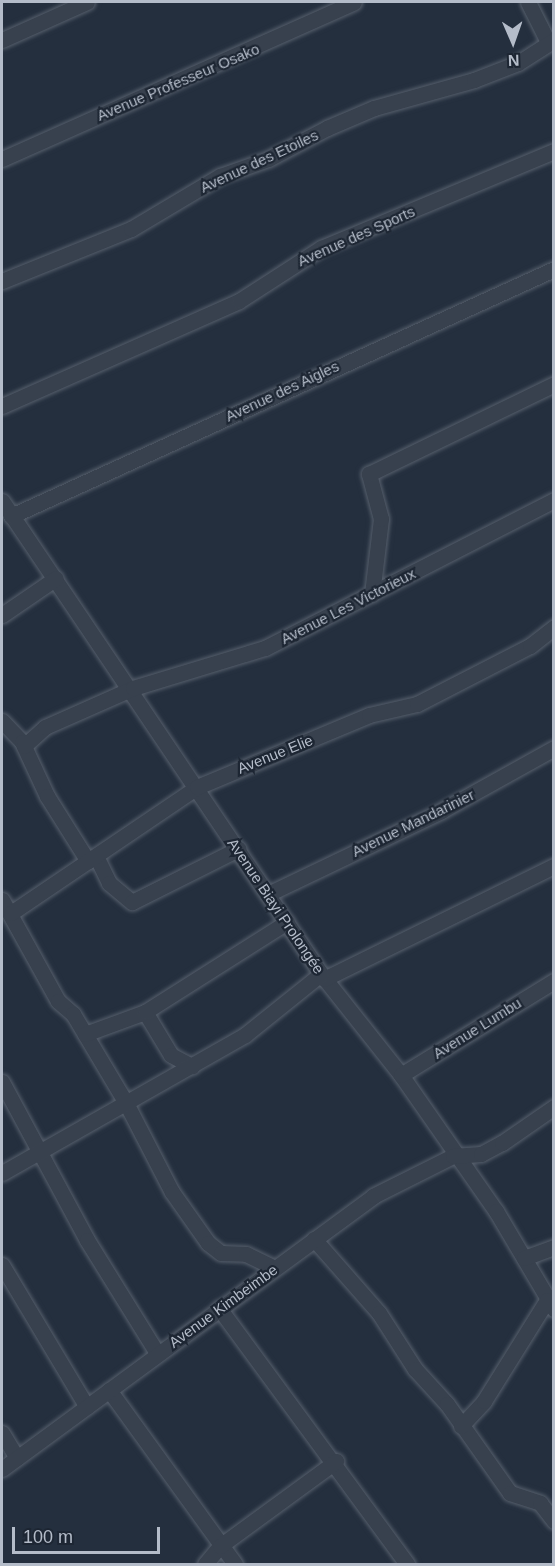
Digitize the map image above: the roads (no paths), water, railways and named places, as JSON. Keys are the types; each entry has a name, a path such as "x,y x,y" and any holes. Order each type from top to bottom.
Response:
{"street":[{"path":"2,40 87,2"},
{"name":"Avenue Professeur Osako","path":"2,159 354,2"},
{"path":"528,2 551,41"},
{"name":"Avenue des Etoiles","path":"2,281 131,229 220,177 327,128 474,80 518,63 551,41"},
{"name":"Avenue des Sports","path":"2,406 239,301 321,248 554,151"},
{"name":"Avenue des Aigles","path":"11,516 554,269"},
{"path":"372,594 381,519 369,474 554,384"},
{"name":"Avenue Les Victorieux","path":"24,746 45,727 133,688 265,648 554,500"},
{"name":"Avenue Biayi Prolongée","path":"2,501 133,688 238,849 270,893 322,977 401,1075 453,1156 524,1258 550,1304"},
{"path":"2,615 56,578"},
{"name":"Avenue Elie","path":"6,906 92,858 197,787 369,715 417,704 530,646 554,627"},
{"path":"2,720 24,746 47,796 109,883 132,902 238,849"},
{"name":"Avenue Mandarinier","path":"270,893 441,811 554,748"},
{"path":"2,1173 244,1035 322,977 554,866"},
{"path":"6,906 58,1001 85,1034 126,1103 172,1192 208,1243 221,1253 246,1254 275,1268"},
{"path":"85,1034 145,1012 287,922"},
{"name":"Avenue Lumbu","path":"401,1075 554,981"},
{"path":"145,1012 171,1055 192,1066"},
{"path":"2,1082 42,1150 87,1240 157,1353"},
{"path":"453,1156 481,1154 554,1107"},
{"name":"Avenue Kimbeimbe","path":"2,1469 373,1196 453,1156"},
{"path":"314,1239 380,1313 415,1369 461,1426 510,1493 540,1503 554,1521"},
{"path":"524,1258 554,1247"},
{"path":"2,1265 87,1407"},
{"path":"461,1426 484,1401 550,1304"},
{"path":"219,1308 336,1461 408,1564"},
{"path":"109,1390 235,1564"},
{"path":"2,1433 17,1458"},
{"path":"205,1564 220,1546 336,1461"}]}
